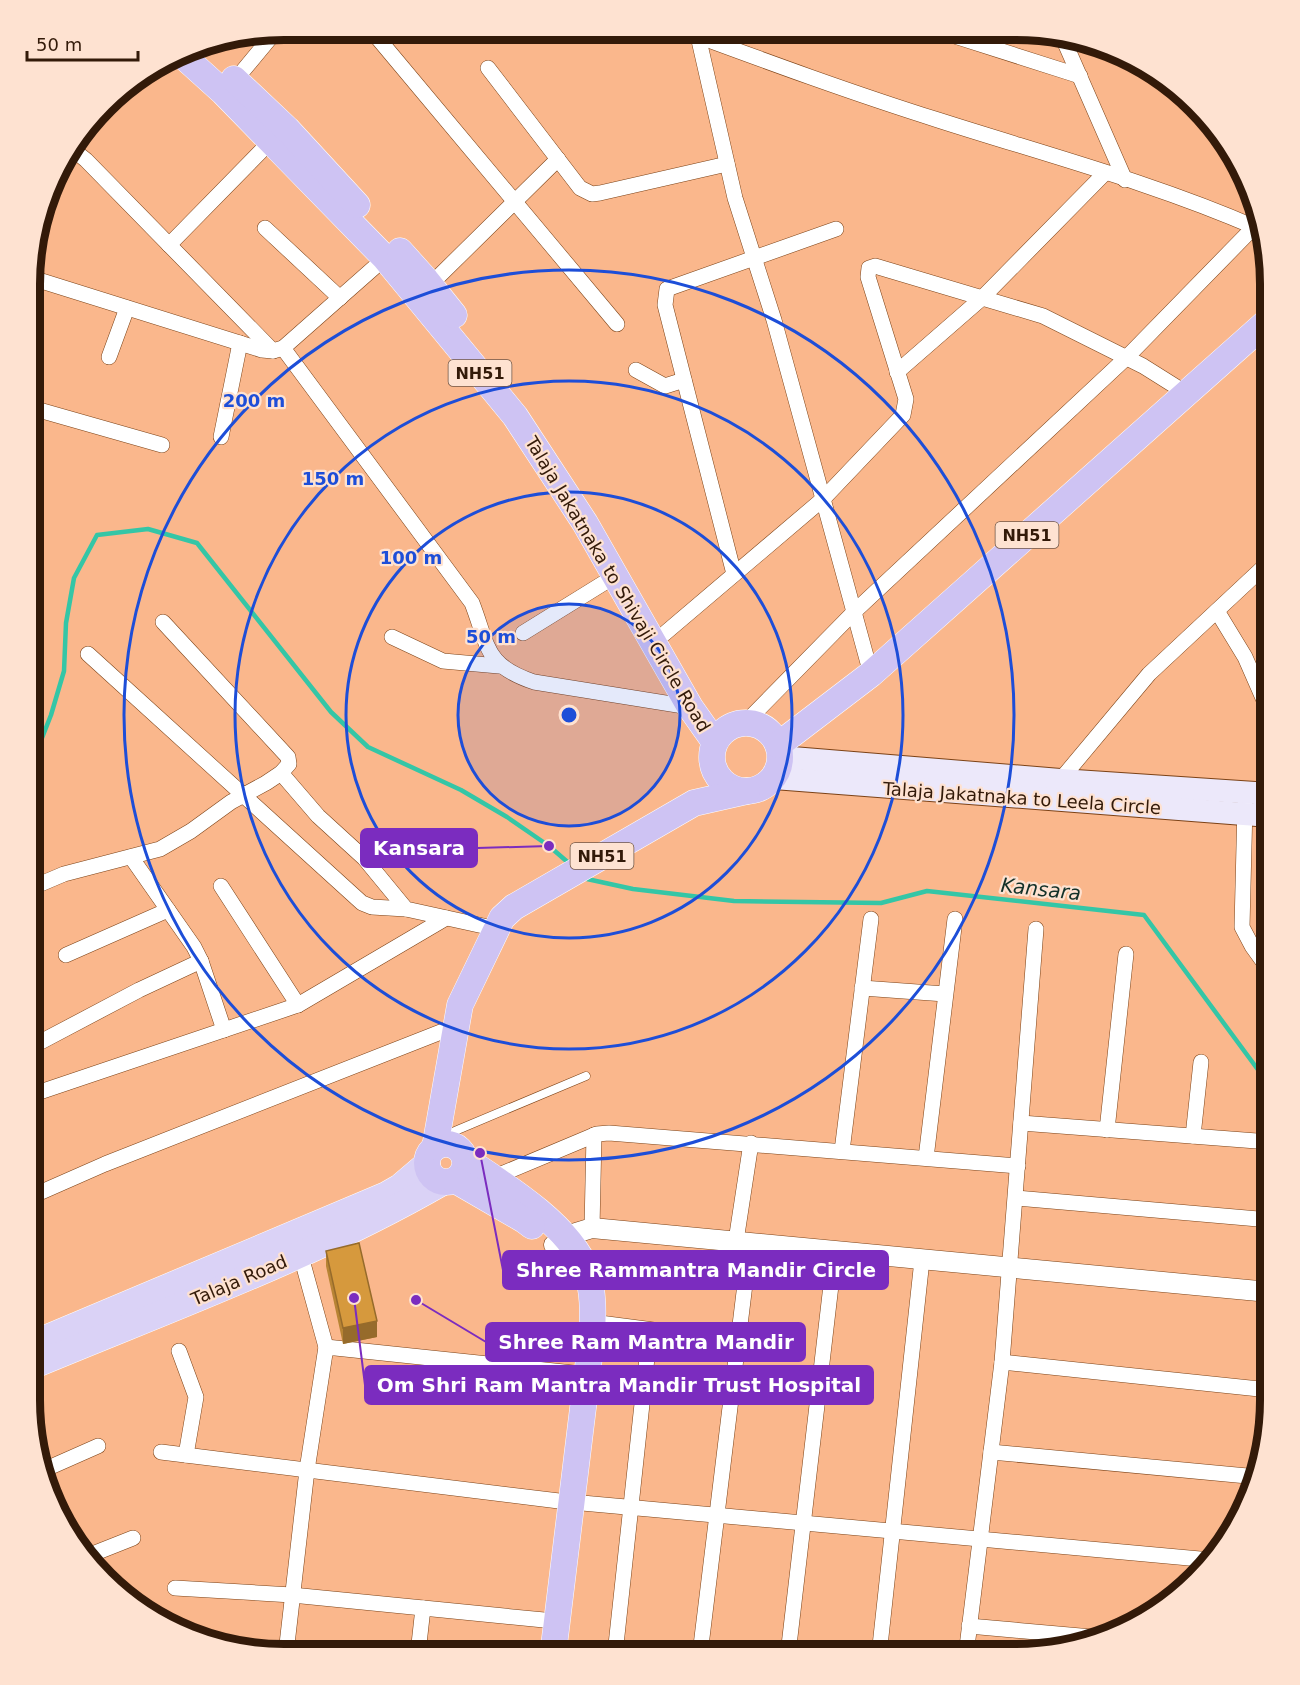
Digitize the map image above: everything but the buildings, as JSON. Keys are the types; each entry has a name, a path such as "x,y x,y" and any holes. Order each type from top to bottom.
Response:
{"highway":[{"name":"Talaja Jakatnaka to Shivaji Circle Road","path":"204,54 271,141 385,258 515,416 585,523 690,707 724,739"},
{"name":"Talaja Jakatnaka to Shivaji Circle Road","path":"189,60 230,86 287,129 430,285 550,443 724,739"},
{"name":"NH51","path":"448,1158 456,1026 462,998 502,918 514,907 692,805 762,788 777,760 1260,328"},
{"name":"NH51","path":"747,792 731,788 719,778 724,739 761,725 773,735 777,760"},
{"path":"692,805 724,739"},
{"name":"NH51","path":"448,1158 477,994 478,968"},
{"path":"448,1158 492,1178 540,1212 560,1241 586,1269 593,1300 592,1322 565,1501 540,1644"},
{"path":"448,1158 524,1220 560,1241 573,1269 580,1292 579,1331 573,1374 554,1644"}],"main road":[{"name":"Talaja Jakatnaka to Leela Circle","path":"777,760 1060,780 1245,803 1260,811"},
{"name":"Talaja Jakatnaka to Leela Circle","path":"777,760 1043,800 1245,803 1260,798"},
{"name":"Talaja Road","path":"40,1341 396,1209 448,1158"},
{"name":"Talaja Road","path":"40,1362 297,1244"}],"street":[{"path":"379,40 617,324"},
{"path":"693,40 735,198 774,320 871,674"},
{"path":"708,40 936,120 1220,212 1252,225"},
{"path":"967,40 1080,76"},
{"path":"230,86 268,41"},
{"path":"1066,46 1125,180"},
{"path":"488,68 580,188 592,194 727,164"},
{"path":"169,245 271,141"},
{"path":"78,155 278,350 472,603 489,650 499,666"},
{"path":"430,285 558,159"},
{"path":"897,372 982,298 1105,173"},
{"path":"265,228 340,298"},
{"path":"734,574 665,305 667,290 836,229"},
{"path":"724,739 854,612 1126,358 1253,230"},
{"path":"40,281 240,344 262,350 278,350 385,258"},
{"path":"664,634 823,499 903,415 906,399 868,277 869,268 875,266 1042,316 1126,358 1186,393"},
{"path":"109,357 127,308"},
{"path":"221,437 240,344"},
{"path":"636,370 665,386 684,380"},
{"path":"40,410 162,446"},
{"path":"1043,800 1149,674 1260,570"},
{"path":"523,633 615,576"},
{"path":"1217,611 1245,657 1260,691"},
{"path":"40,884 64,874 160,849 191,831 231,802 281,773 289,764 288,758 164,622"},
{"path":"392,637 443,662 499,666 514,675 534,682 690,707"},
{"path":"88,654 362,903 372,907 406,909 497,929"},
{"path":"281,773 318,816 364,858 406,909"},
{"path":"1245,803 1241,917 1242,927 1260,957"},
{"path":"130,856 194,947 201,961 224,1030"},
{"path":"221,886 298,1005"},
{"path":"66,955 168,910"},
{"path":"40,1092 298,1005 446,918"},
{"path":"842,1151 871,919"},
{"path":"926,1158 955,919"},
{"path":"967,1644 1002,1362 1036,929"},
{"path":"1107,1130 1126,954"},
{"path":"40,1042 139,990 201,961"},
{"path":"862,988 945,994"},
{"path":"40,1193 105,1164 456,1026"},
{"path":"1193,1136 1202,1062"},
{"path":"1021,1123 1260,1141"},
{"path":"492,1178 594,1135 609,1133 1018,1166"},
{"path":"592,1228 594,1135"},
{"path":"701,1644 738,1341 751,1143"},
{"path":"1016,1198 1260,1219"},
{"path":"560,1241 592,1228 1260,1291"},
{"path":"287,1644 307,1470 326,1347 297,1244"},
{"path":"789,1644 805,1523 834,1251"},
{"path":"880,1644 922,1260"},
{"path":"592,1322 738,1341"},
{"path":"616,1644 650,1330"},
{"path":"326,1347 573,1374"},
{"path":"178,1351 196,1397 186,1455"},
{"path":"1002,1362 1260,1389"},
{"path":"50,1467 98,1446"},
{"path":"161,1452 565,1501 1201,1559"},
{"path":"991,1452 1248,1476"},
{"path":"95,1553 133,1538"},
{"path":"175,1588 292,1595 544,1620"},
{"path":"419,1644 423,1608"},
{"path":"969,1626 1079,1636"}],"lane":[{"path":"448,1158 586,1076"}],"waterway":[{"name":"Kansara","path":"40,743 64,671 66,623 74,578 97,535 148,529 197,543 331,712 368,747 461,790 507,817 549,846 571,865"},
{"name":"Kansara","path":"584,877 633,889 734,901 881,903 927,891 1144,915 1260,1072"}],"place":[{"name":"Kansara","path":"549,846"},
{"name":"Shree Rammantra Mandir Circle","path":"480,1153"},
{"name":"Om Shri Ram Mantra Mandir Trust Hospital","path":"354,1298"},
{"name":"Shree Ram Mantra Mandir","path":"416,1300"}]}
